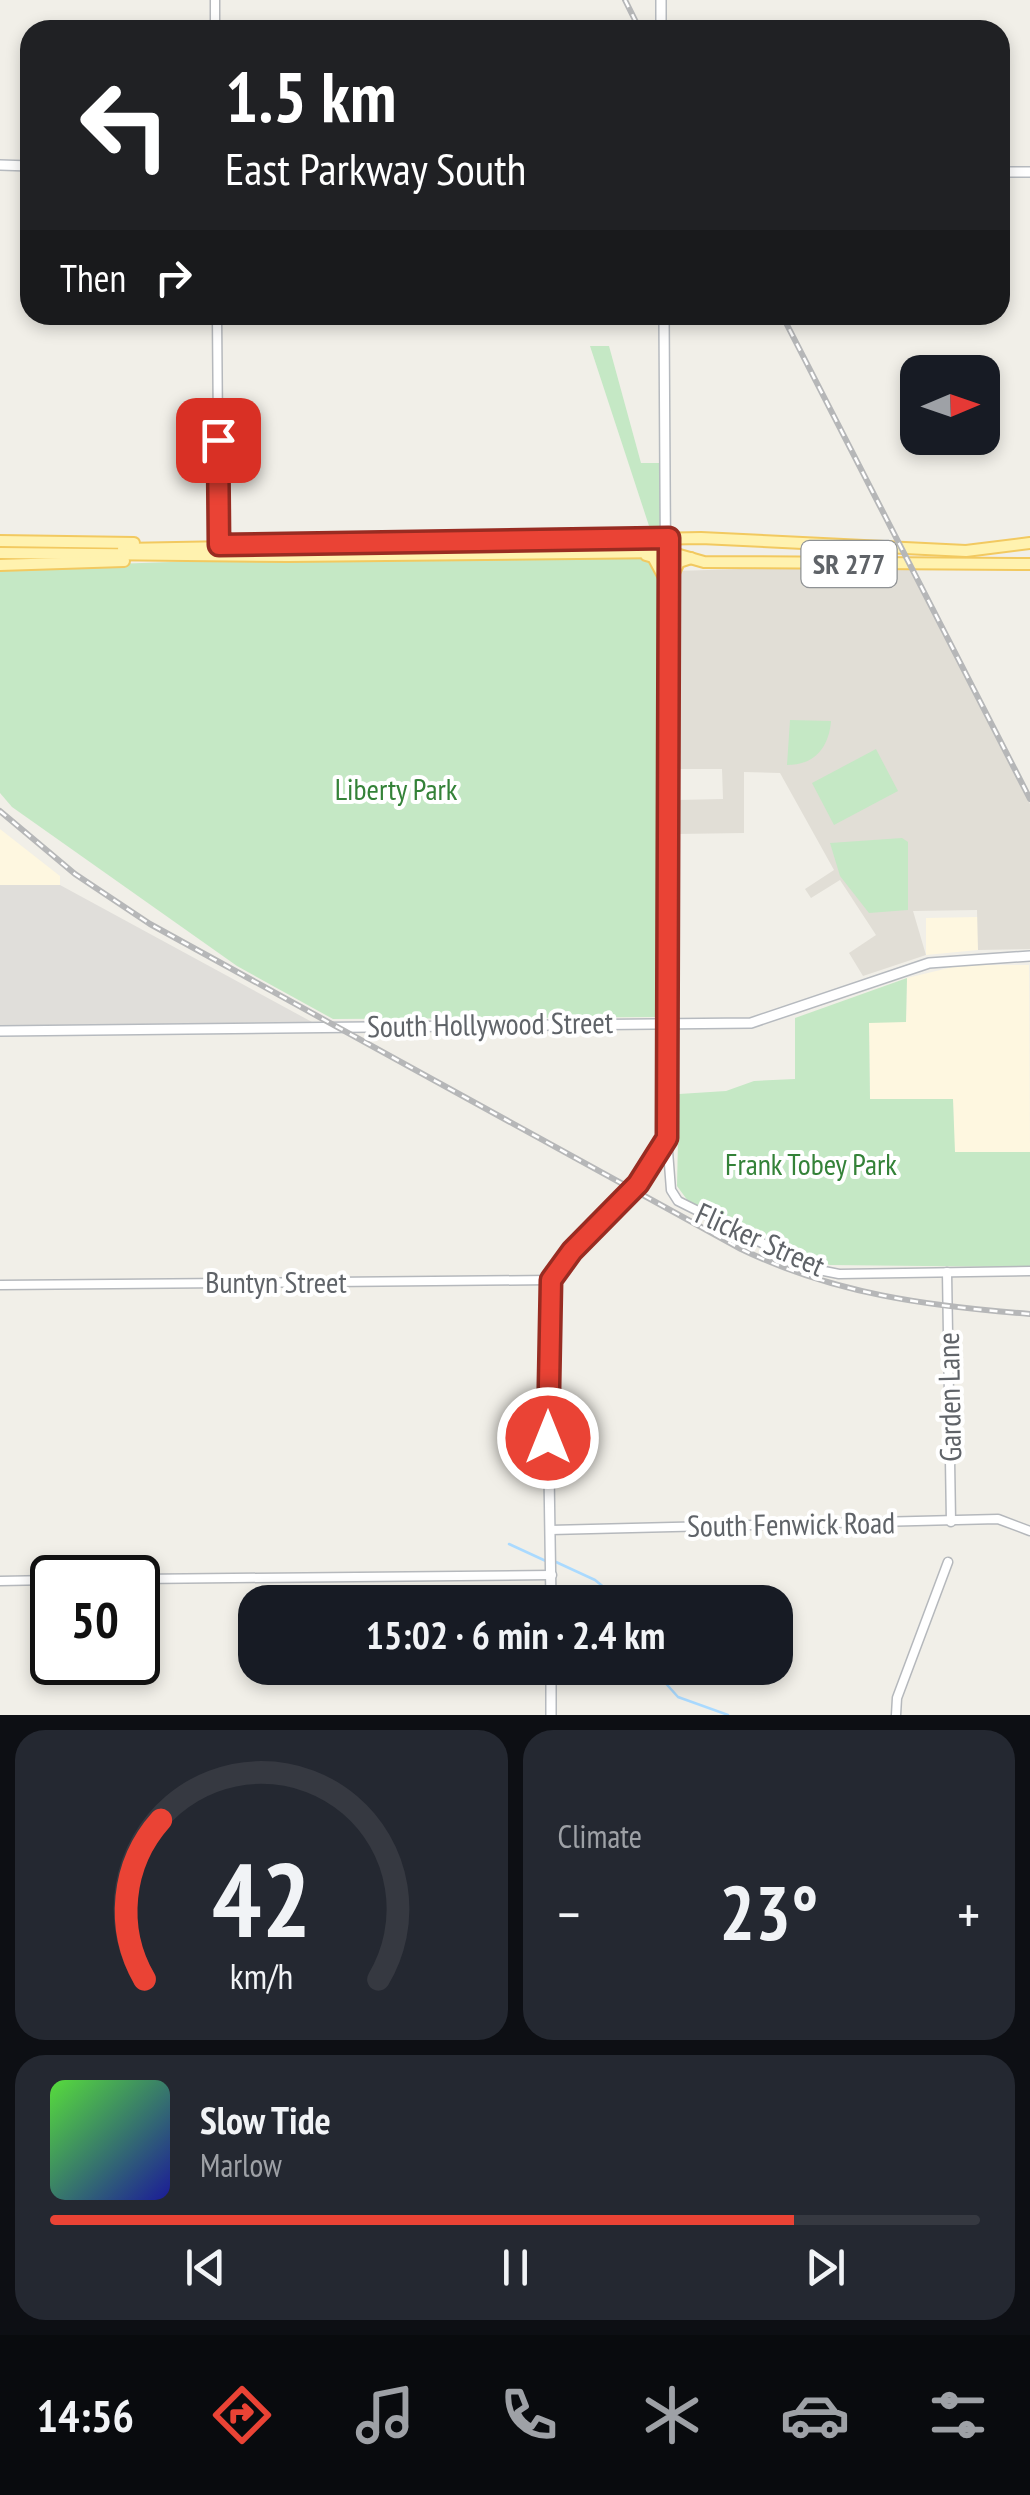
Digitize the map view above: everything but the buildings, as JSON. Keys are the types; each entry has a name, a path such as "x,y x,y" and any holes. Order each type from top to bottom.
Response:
{"main road":[{"path":"552,1585 551,1280 572,1251 638,1184 667,1138 669,538 664,325"},
{"name":"SR 277","path":"0,553 178,556 219,550 669,538 850,543 917,550 966,550 1030,543"},
{"path":"0,541 96,540 170,545"},
{"name":"SR 277","path":"62,553 170,545 219,550 669,552 691,558 1030,564"},
{"path":"640,553 653,557 668,585"},
{"path":"0,565 178,556"},
{"path":"668,585 678,562 691,558"},
{"name":"South Hollywood Street","path":"0,1031 751,1022 930,963 1030,956"},
{"path":"551,1685 551,1715"}],"street":[{"path":"217,325 219,550"},
{"name":"Flicker Street","path":"667,1138 671,1190 678,1201 750,1241 814,1269 839,1274 1030,1271"},
{"name":"Garden Lane","path":"947,1272 951,1522"},
{"name":"Buntyn Street","path":"0,1285 551,1280"},
{"name":"South Fenwick Road","path":"550,1530 998,1520 1030,1531"},
{"path":"896,1715 897,1698 948,1562"},
{"path":"160,1579 552,1575"},
{"path":"0,1581 30,1580"}],"shaded area":[{"path":"909,564 1030,804 1030,949 978,950 977,910 913,911 926,955 863,976 849,953 876,935 840,880 811,898 805,889 834,870 780,773 744,772 744,833 677,834 677,800 723,799 722,769 676,769 676,571"},
{"path":"0,829 60,876 60,885 0,885"},
{"path":"0,885 60,885 312,1022 0,1026"},
{"path":"978,917 978,950 926,955 926,918"},
{"path":"961,965 1029,965 1030,1152 954,1152 953,1099 870,1099 869,1022 906,1022 907,978"}],"green space":[{"path":"590,346 609,346 641,463 660,463 660,531 656,535 652,535"},
{"name":"Liberty Park","path":"650,557 662,574 665,1012 659,1017 333,1019 237,966 12,807 0,793 0,568 227,560"},
{"path":"790,720 831,721 819,753 805,762 787,765"},
{"path":"876,749 898,791 834,825 812,783"},
{"path":"902,838 908,842 908,910 869,913 840,876 830,843"},
{"name":"Frank Tobey Park","path":"907,978 906,1022 869,1023 870,1099 953,1099 955,1152 1030,1152 1030,1267 830,1265 770,1245 688,1201 677,1186 679,1094 726,1091 754,1081 795,1079 795,1018"}],"waterway":[{"path":"509,1544 548,1562"},
{"path":"556,1562 601,1585"},
{"path":"667,1685 678,1697 728,1715"}],"railway":[{"path":"625,0 635,20"},
{"path":"787,325 1030,799"},
{"path":"0,811 75,874 150,924 741,1249 846,1287 955,1307 1030,1314"}],"route":[{"path":"218,440 219,545 552,543 669,538 667,1138 638,1184 572,1251 551,1280 548,1438"}]}
